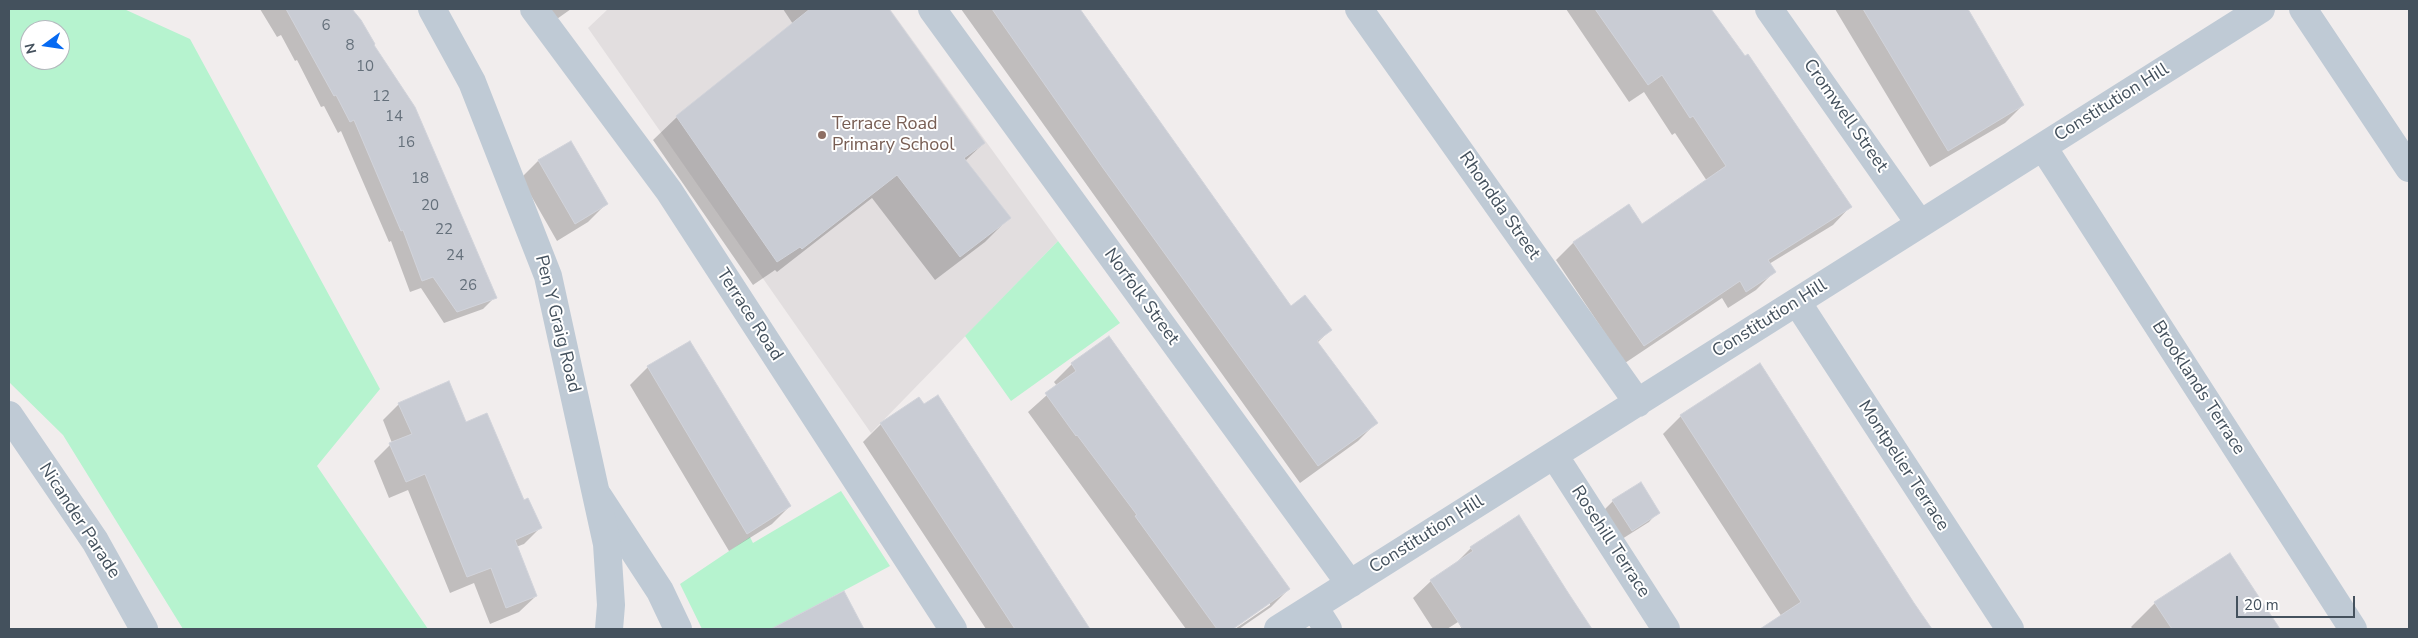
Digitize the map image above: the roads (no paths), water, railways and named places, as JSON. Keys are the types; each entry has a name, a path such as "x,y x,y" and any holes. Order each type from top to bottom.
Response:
{"street":[{"name":"Pen Y Graig Road","path":"432,9 472,82 548,276 598,496 607,544 610,606 609,629"},
{"name":"Terrace Road","path":"534,9 669,191 953,629"},
{"name":"Norfolk Street","path":"932,9 1350,584"},
{"name":"Rhondda Street","path":"1359,9 1638,403"},
{"name":"Cromwell Street","path":"1769,9 1920,224"},
{"name":"Constitution Hill","path":"1278,629 1321,618 1350,584 2261,9"},
{"path":"2303,9 2409,168"},
{"name":"Brooklands Terrace","path":"2043,147 2353,629"},
{"name":"Montpelier Terrace","path":"1797,302 2010,629"},
{"name":"Nicander Parade","path":"9,415 95,541 144,629"},
{"name":"Rosehill Terrace","path":"1554,455 1666,629"},
{"path":"598,496 660,591 678,629"}],"place":[{"name":"Terrace Road Primary School","path":"822,135"}]}
